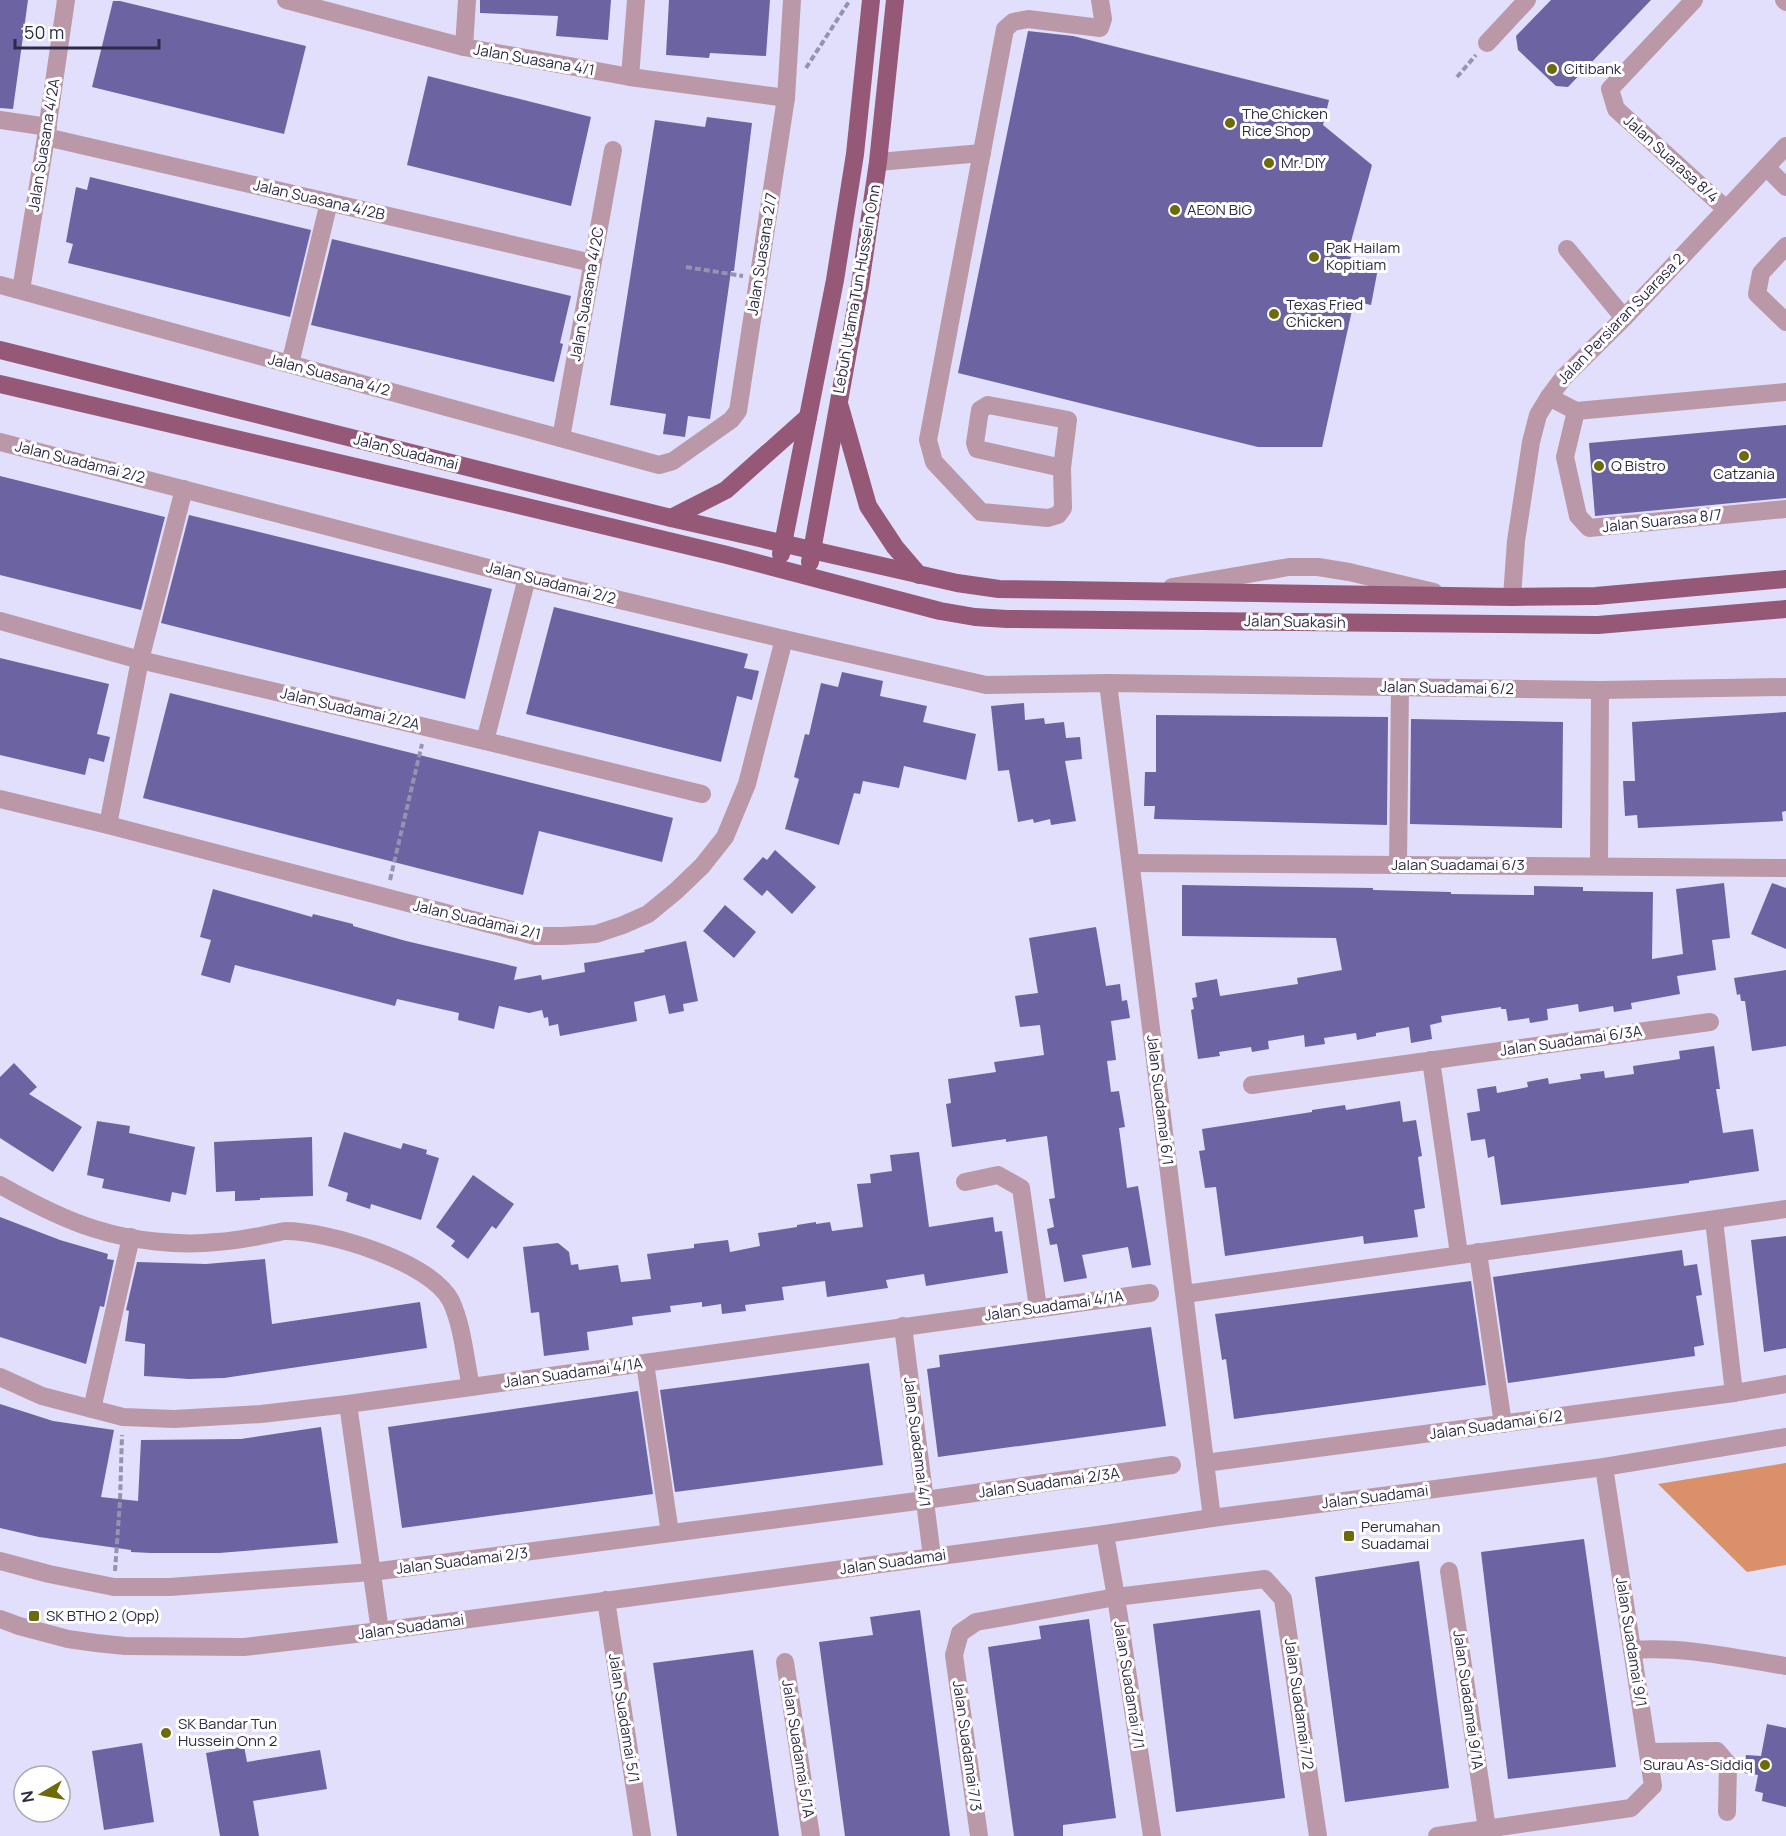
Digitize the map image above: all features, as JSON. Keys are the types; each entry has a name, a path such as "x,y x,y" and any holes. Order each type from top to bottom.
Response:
{"main road":[{"name":"Lebuh Utama Tun Hussein Onn","path":"778,569 835,280 855,154 871,0"},
{"name":"Lebuh Utama Tun Hussein Onn","path":"807,577 860,285 878,162 895,0"},
{"name":"Jalan Suadamai","path":"0,350 670,518 813,551"},
{"name":"Jalan Suadamai","path":"0,384 533,508 807,577"},
{"path":"838,399 868,506 895,547 920,575"},
{"path":"670,518 726,490 808,417"},
{"name":"Jalan Suakasih","path":"813,551 957,584 999,589 1453,597 1596,596 1786,579"},
{"name":"Jalan Suakasih","path":"807,577 940,611 975,617 1007,619 1598,625 1786,609"}],"street":[{"name":"Jalan Suasana 4/2A","path":"21,290 66,0"},
{"name":"Jalan Suasana 4/1","path":"286,0 464,47 630,77 786,98"},
{"path":"464,47 467,0"},
{"path":"630,77 636,0"},
{"name":"Jalan Suasana 2/7","path":"659,465 672,461 731,420 738,411 786,98 792,0"},
{"path":"1062,468 977,449 975,443 980,410 988,405 1068,420 1062,468 1063,508 1058,515 1048,518 981,512 934,462 928,440 1005,29 1012,22 1028,19 1100,28 1103,19 1100,0"},
{"path":"1481,49 1527,0"},
{"name":"Jalan Suarasa 8/4","path":"1694,0 1610,89 1616,109 1726,209"},
{"name":"Jalan Suasana 4/2B","path":"0,120 329,202 592,263"},
{"name":"Jalan Persiaran Suarasa 2","path":"1512,597 1516,540 1531,442 1538,415 1564,377 1624,318 1786,146"},
{"name":"Jalan Suasana 4/2C","path":"561,438 613,150"},
{"path":"878,162 981,153"},
{"path":"1766,167 1786,187"},
{"path":"290,364 329,202"},
{"path":"1786,246 1761,273 1757,294 1786,322"},
{"path":"1567,249 1624,318"},
{"name":"Jalan Suasana 4/2","path":"0,285 659,465"},
{"path":"1549,397 1576,411 1786,392"},
{"name":"Jalan Suarasa 8/7","path":"1576,411 1565,457 1578,516 1589,528 1786,508"},
{"name":"Jalan Suadamai 2/2","path":"0,442 527,578 986,685 1108,682"},
{"path":"108,825 140,660 184,489"},
{"path":"1143,592 1289,567 1318,567 1349,572 1453,597"},
{"path":"485,741 527,578"},
{"name":"Jalan Suadamai 2/2A","path":"0,621 140,660 702,794"},
{"name":"Jalan Suadamai 2/1","path":"0,799 535,936 596,934 648,914 683,885 726,837 747,784 784,639"},
{"name":"Jalan Suadamai 6/2","path":"1108,682 1600,690 1786,687"},
{"name":"Jalan Suadamai 6/1","path":"1108,682 1212,1518"},
{"path":"1398,865 1400,687"},
{"path":"1599,866 1600,690"},
{"name":"Jalan Suadamai 6/3","path":"1131,863 1786,868"},
{"name":"Jalan Suadamai 6/3A","path":"1252,1085 1710,1022"},
{"path":"1431,1060 1459,1254"},
{"path":"965,1182 998,1175 1021,1188 1038,1308"},
{"path":"0,1185 27,1200 87,1226 131,1237 168,1242 216,1243 296,1231 312,1233 376,1251 406,1264 433,1280 450,1299 458,1321 471,1387"},
{"path":"1185,1294 1786,1209"},
{"path":"1714,1220 1734,1393"},
{"path":"92,1410 131,1237"},
{"path":"1478,1251 1503,1424"},
{"name":"Jalan Suadamai 4/1A","path":"0,1377 42,1396 123,1417 174,1419 261,1414 348,1404 1150,1293"},
{"name":"Jalan Suadamai 4/1","path":"903,1326 932,1557"},
{"path":"645,1363 670,1533"},
{"name":"Jalan Suadamai 6/2","path":"1205,1463 1734,1393 1786,1384"},
{"path":"348,1404 380,1631"},
{"name":"Jalan Suadamai","path":"0,1619 68,1639 125,1646 244,1647 380,1631 1604,1467 1786,1437"},
{"name":"Jalan Suadamai 2/3A","path":"925,1500 1172,1465"},
{"name":"Jalan Suadamai 9/1","path":"1487,1829 1631,1808 1653,1786 1604,1467"},
{"name":"Jalan Suadamai 2/3","path":"0,1561 114,1587 170,1587 372,1572 925,1500"},
{"name":"Jalan Suadamai 7/1","path":"1104,1534 1116,1597 1152,1836"},
{"name":"Jalan Suadamai 9/1A","path":"1449,1571 1487,1829"},
{"name":"Jalan Suadamai 7/2","path":"1116,1597 1265,1579 1284,1599 1318,1836"},
{"name":"Jalan Suadamai 7/3","path":"979,1836 954,1655 960,1633 976,1622 1116,1597"},
{"name":"Jalan Suadamai 5/1","path":"606,1600 642,1836"},
{"path":"1632,1650 1680,1649 1786,1666"},
{"name":"Jalan Suadamai 5/1A","path":"785,1662 811,1836"},
{"path":"1648,1752 1717,1751 1728,1764 1727,1812"},
{"path":"1437,1836 1487,1829"}],"path":[{"path":"805,69 850,0"},
{"path":"1457,77 1481,49"},
{"path":"686,267 759,278"},
{"path":"386,898 426,727"},
{"path":"114,1587 123,1417"}],"shaded area":[{"path":"1786,1463 1786,1565 1747,1572 1658,1484"}],"building":[{"path":"0,0 28,0 13,109 0,108"},
{"path":"480,0 611,0 608,40 556,36 558,16 480,13"},
{"path":"669,0 770,0 766,56 710,53 709,58 666,55"},
{"path":"1551,0 1651,0 1568,87 1556,86 1518,50 1516,36"},
{"path":"113,1 306,46 284,134 92,87"},
{"name":"AEON BiG","path":"1028,31 1073,36 1329,100 1323,125 1372,165 1347,256 1379,263 1371,305 1354,301 1322,447 1258,447 958,373"},
{"path":"428,76 591,117 571,206 407,165"},
{"path":"707,117 752,123 734,271 731,271 710,419 688,416 685,437 663,434 666,414 610,405 655,120 705,127"},
{"path":"90,177 311,230 290,317 68,263 73,244 66,242 76,187 87,190"},
{"path":"332,239 571,296 554,382 311,325"},
{"path":"1786,425 1786,498 1595,516 1589,443"},
{"path":"0,476 165,517 141,610 0,575"},
{"path":"189,515 492,589 465,699 161,623"},
{"path":"554,607 748,654 744,668 759,671 752,700 737,696 721,762 526,714"},
{"path":"0,658 109,684 97,734 110,737 104,762 89,758 85,775 0,755"},
{"path":"842,672 883,681 880,696 927,706 923,722 976,734 966,780 904,766 899,788 863,781 860,794 854,793 839,845 785,829 799,779 794,777 805,734 809,735 821,683 838,687"},
{"path":"170,693 673,818 662,862 539,831 523,895 143,798"},
{"path":"1024,703 1025,720 1044,718 1045,724 1064,722 1066,738 1080,737 1082,759 1065,761 1076,821 1051,825 1050,819 1034,823 1033,819 1018,822 1009,770 998,771 991,706"},
{"path":"1786,712 1786,811 1782,812 1783,821 1638,828 1637,815 1625,816 1623,781 1635,781 1632,722"},
{"path":"1156,715 1388,717 1387,825 1154,819 1155,806 1144,806 1145,772 1156,772"},
{"path":"1411,719 1563,722 1562,828 1410,824"},
{"path":"775,850 816,887 792,914 767,890 762,896 743,879 763,857 767,860"},
{"path":"1724,883 1730,938 1712,940 1716,970 1677,976 1680,994 1631,1003 1632,1009 1614,1012 1613,1006 1579,1012 1578,1004 1547,1009 1548,1020 1530,1023 1529,1018 1508,1021 1506,1009 1501,1009 1501,1007 1441,1016 1442,1022 1430,1025 1432,1039 1411,1043 1409,1027 1376,1033 1376,1036 1357,1040 1356,1033 1324,1038 1325,1044 1305,1047 1304,1035 1268,1041 1269,1049 1252,1052 1251,1047 1219,1052 1220,1056 1198,1059 1191,1010 1194,1009 1192,998 1197,997 1195,983 1217,979 1220,996 1298,984 1297,978 1342,970 1336,938 1182,936 1182,885 1373,888 1373,890 1451,892 1451,894 1534,895 1534,886 1583,887 1583,891 1653,892 1652,959 1683,954 1676,889"},
{"path":"1772,883 1786,888 1786,949 1751,934"},
{"path":"213,889 312,917 313,914 406,941 517,967 514,980 541,975 542,980 585,972 584,963 645,952 644,950 686,941 698,1001 683,1004 684,1011 669,1014 665,995 634,1002 637,1021 560,1036 558,1024 549,1026 548,1017 544,1018 542,1010 529,1013 499,1006 494,1029 458,1020 459,1013 397,999 395,1006 235,965 230,983 201,975 211,940 200,937"},
{"path":"725,905 756,932 734,958 703,931"},
{"path":"1096,927 1106,986 1120,984 1122,1001 1127,1000 1130,1018 1111,1021 1116,1060 1107,1061 1111,1092 1119,1091 1125,1127 1119,1128 1127,1188 1138,1186 1151,1265 1132,1268 1128,1247 1082,1255 1087,1278 1064,1282 1057,1244 1050,1245 1047,1229 1054,1227 1049,1199 1055,1198 1047,1136 952,1147 946,1104 951,1103 948,1079 996,1072 994,1062 1044,1055 1040,1025 1020,1027 1015,996 1038,993 1029,938"},
{"path":"1786,970 1786,1046 1752,1051 1745,1001 1741,1001 1740,994 1737,995 1734,978"},
{"path":"1714,1046 1720,1089 1716,1089 1723,1133 1753,1129 1759,1171 1689,1181 1689,1183 1501,1205 1494,1156 1488,1158 1485,1139 1471,1141 1467,1113 1480,1111 1477,1089 1496,1086 1497,1093 1528,1087 1527,1082 1548,1078 1549,1084 1581,1079 1580,1074 1604,1071 1605,1078 1634,1074 1633,1066 1680,1059 1679,1051"},
{"path":"14,1063 37,1087 29,1094 82,1127 53,1172 0,1138 0,1077"},
{"path":"1400,1101 1403,1122 1416,1120 1422,1156 1418,1157 1425,1208 1414,1210 1418,1237 1364,1244 1363,1236 1225,1256 1216,1187 1205,1188 1199,1151 1205,1150 1202,1129 1345,1105 1346,1110"},
{"path":"97,1121 130,1126 129,1133 195,1147 186,1195 172,1192 170,1202 102,1188 104,1179 87,1175"},
{"path":"344,1132 401,1149 403,1143 427,1150 426,1154 439,1158 421,1220 371,1204 370,1209 346,1201 348,1193 328,1186"},
{"path":"312,1137 313,1196 235,1201 235,1191 216,1192 214,1142"},
{"path":"919,1152 929,1227 993,1217 995,1232 1002,1231 1008,1273 926,1286 924,1274 886,1280 888,1288 827,1297 825,1281 782,1287 784,1300 745,1305 746,1311 722,1314 721,1304 702,1307 702,1302 670,1306 671,1312 632,1317 633,1325 587,1332 589,1350 544,1356 539,1312 531,1313 523,1247 558,1243 569,1252 571,1265 578,1264 579,1270 618,1265 621,1282 651,1279 647,1254 694,1248 694,1244 728,1240 730,1252 760,1246 758,1233 816,1222 816,1224 830,1222 832,1231 863,1227 857,1184 871,1183 870,1174 892,1171 890,1155"},
{"path":"473,1175 514,1204 496,1229 492,1226 468,1259 451,1246 455,1241 436,1227"},
{"path":"0,1217 60,1240 108,1254 107,1259 114,1260 104,1307 100,1306 86,1364 0,1337"},
{"path":"1786,1236 1786,1348 1764,1352 1751,1240"},
{"path":"1682,1250 1684,1266 1697,1264 1702,1295 1696,1296 1704,1345 1694,1347 1695,1356 1508,1383 1493,1277"},
{"path":"265,1259 272,1324 420,1302 427,1348 224,1378 189,1379 144,1376 145,1344 125,1341 129,1311 126,1310 137,1262 206,1264"},
{"path":"1471,1281 1486,1385 1234,1419 1226,1359 1222,1360 1215,1314"},
{"path":"1151,1327 1166,1426 938,1457 927,1369 940,1367 939,1355"},
{"path":"869,1363 883,1465 675,1492 660,1390"},
{"path":"638,1391 653,1494 402,1528 388,1427"},
{"path":"0,1404 53,1421 114,1430 101,1497 138,1501 141,1440 241,1439 321,1427 338,1543 219,1553 151,1553 131,1552 131,1550 39,1537 0,1528"},
{"path":"1584,1539 1616,1767 1508,1779 1481,1552"},
{"path":"1419,1561 1449,1788 1345,1802 1315,1577"},
{"path":"920,1610 950,1836 845,1836 819,1642 873,1635 870,1617"},
{"path":"1260,1610 1285,1798 1176,1812 1153,1624"},
{"path":"1089,1619 1116,1818 1063,1825 1063,1836 1014,1836 988,1647 1041,1639 1039,1626"},
{"path":"753,1650 779,1836 677,1836 653,1663"},
{"name":"Surau As-Siddiq","path":"1767,1724 1786,1728 1786,1807 1762,1801 1763,1793 1755,1791 1758,1775 1744,1773 1746,1755 1761,1756"},
{"path":"142,1743 154,1822 104,1830 92,1751"},
{"path":"244,1746 247,1762 320,1750 327,1789 253,1801 259,1836 220,1836 206,1753"}],"place":[{"name":"Citibank","path":"1552,69"},
{"name":"The Chicken Rice Shop","path":"1230,123"},
{"name":"Mr. DIY","path":"1269,163"},
{"name":"AEON BiG","path":"1175,210"},
{"name":"Pak Hailam Kopitiam","path":"1314,257"},
{"name":"Texas Fried Chicken","path":"1274,314"},
{"name":"Catzania","path":"1744,456"},
{"name":"Q Bistro","path":"1599,466"},
{"name":"Perumahan Suadamai","path":"1349,1536"},
{"name":"SK BTHO 2 (Opp)","path":"34,1616"},
{"name":"SK Bandar Tun Hussein Onn 2","path":"166,1733"},
{"name":"Surau As-Siddiq","path":"1765,1765"}]}
